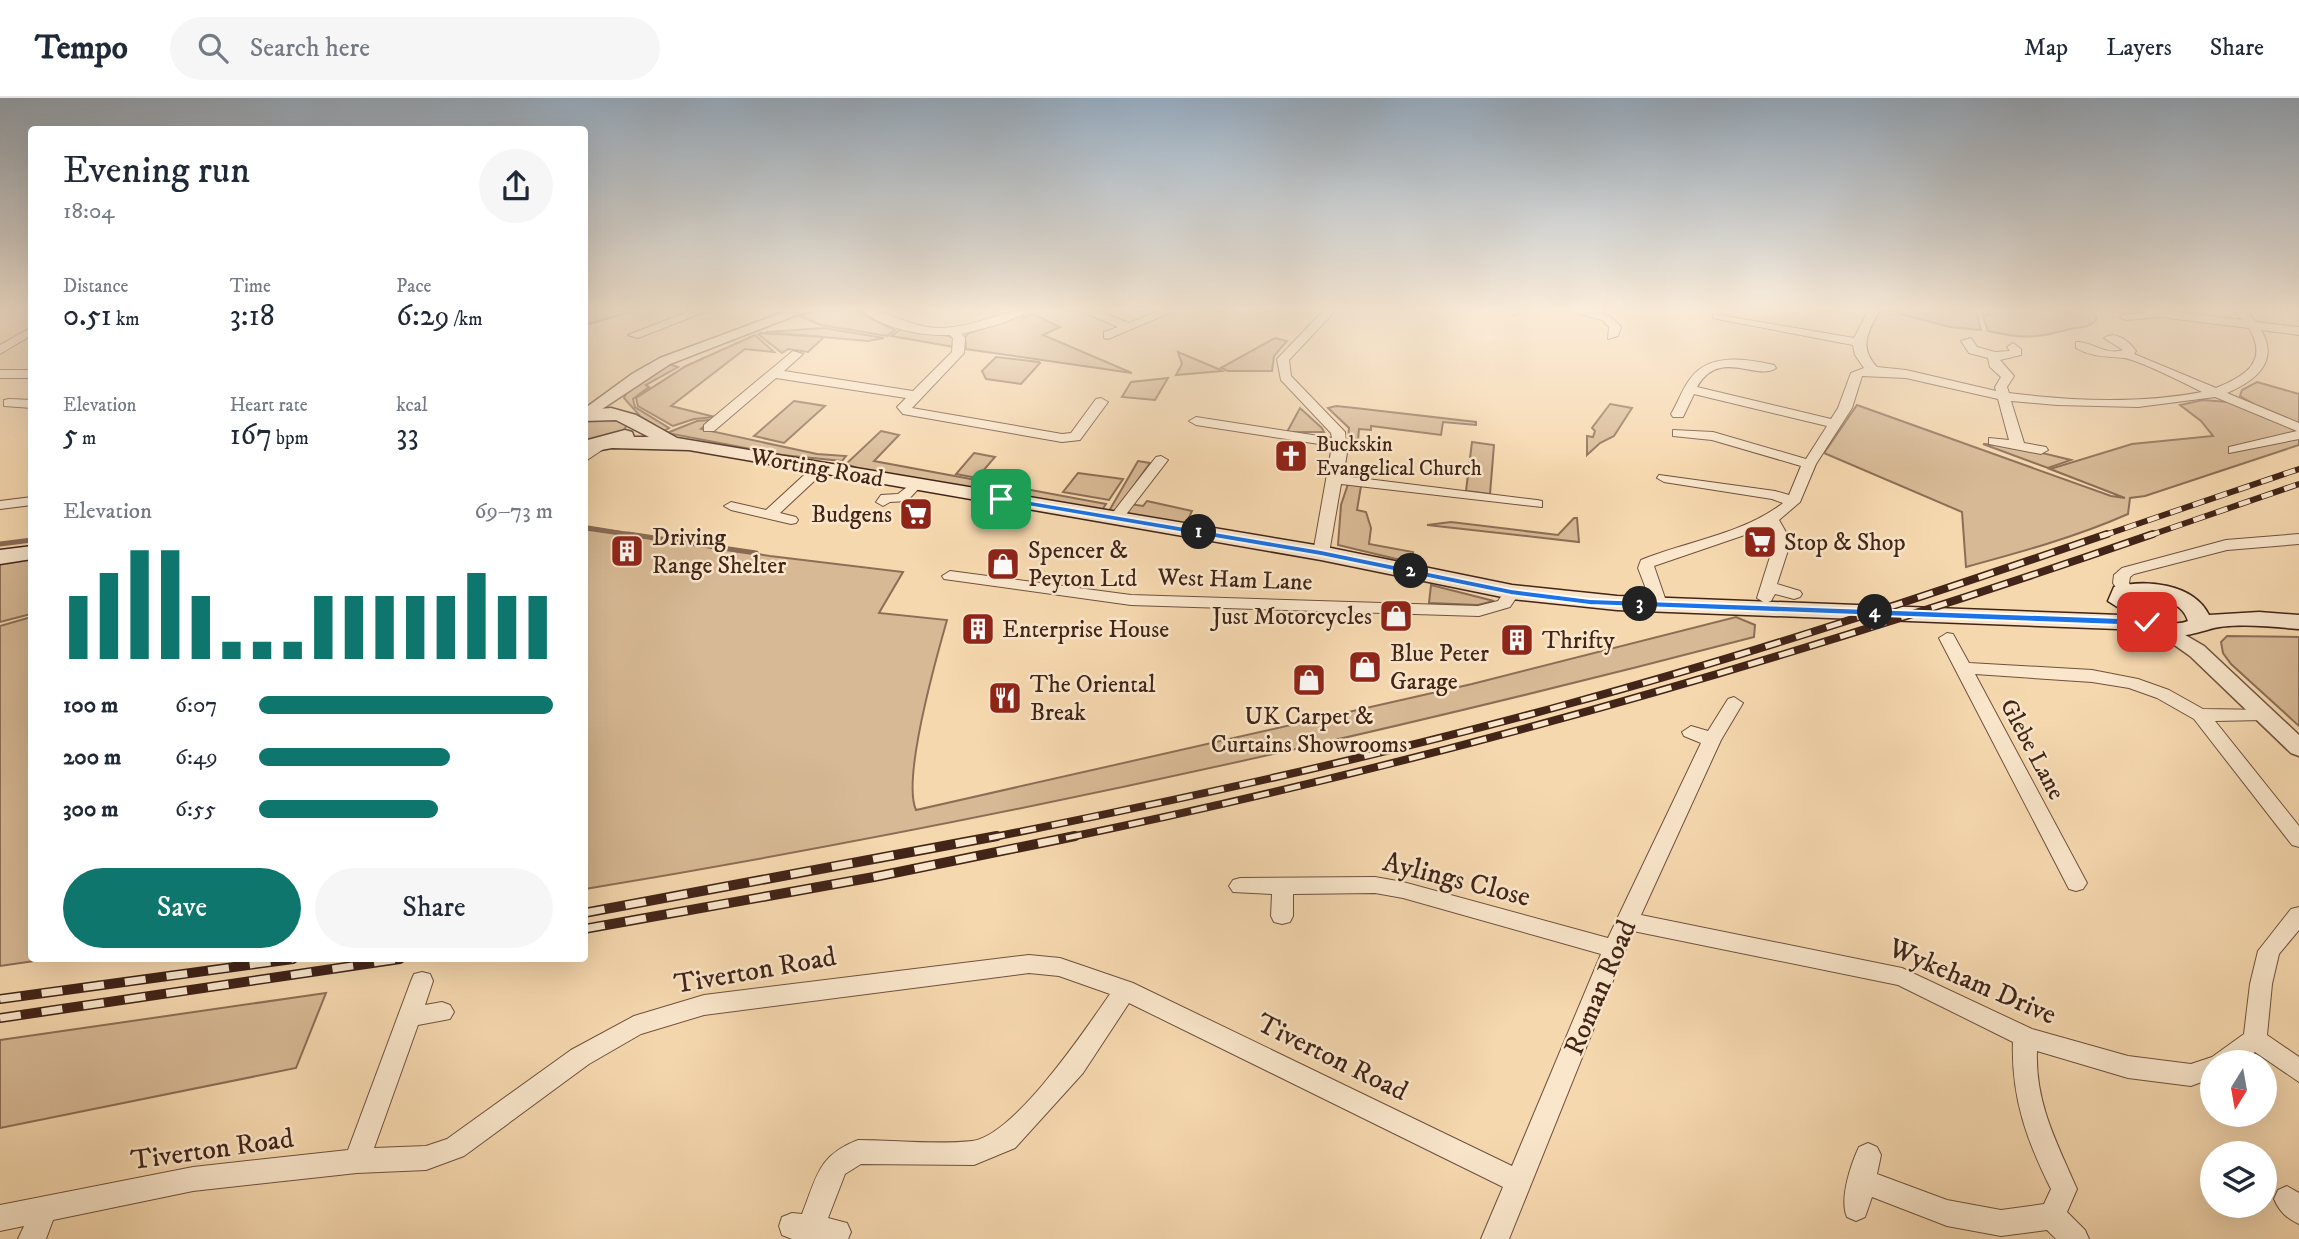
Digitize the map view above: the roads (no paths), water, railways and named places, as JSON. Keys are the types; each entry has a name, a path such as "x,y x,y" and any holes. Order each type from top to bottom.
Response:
{"main road":[{"path":"588,416 612,413 630,417 635,425 632,430 595,448"},
{"name":"Worting Road","path":"630,417 661,435 689,444 1321,553 1511,592 1590,602 2069,618 2155,625 2195,635"},
{"name":"Worting Road","path":"595,448 689,444"},
{"path":"0,557 28,553"},
{"path":"2168,595 2259,619 2299,622"},
{"path":"2168,595 2199,615 2195,635 2259,619"},
{"name":"Worting Road","path":"2069,618 2122,596 2168,595"},
{"path":"2122,596 2129,613 2155,625"}],"street":[{"path":"588,414 618,394 637,377 663,362"},
{"path":"709,428 788,362"},
{"path":"949,362 904,407 916,414 1062,438 1075,437 1101,402"},
{"path":"1283,362 1290,383 1338,432 1336,479 1321,553"},
{"path":"1716,362 1720,365"},
{"path":"1865,362 1873,370"},
{"path":"1994,362 2008,376 2001,385 2017,443"},
{"path":"2145,362 2299,428"},
{"path":"1659,604 1646,568 1647,564 1771,519 1793,502 1809,464 1845,408 1854,377 1873,370 2003,396 2129,404 2187,399 2216,392 2243,382 2260,362"},
{"path":"1770,368 1745,363 1720,365 1701,372 1693,382 1678,429 1713,436 1809,464"},
{"path":"0,374 28,374"},
{"path":"0,390 28,374"},
{"path":"776,374 915,395"},
{"path":"1692,390 1835,424"},
{"path":"618,394 617,400 630,417"},
{"path":"9,403 28,404"},
{"path":"1196,421 1339,443"},
{"path":"2234,450 2299,435"},
{"path":"1994,441 2017,443 2041,450"},
{"path":"1116,518 1161,460"},
{"path":"770,514 821,467"},
{"path":"1664,478 1684,475 1775,495 1793,502"},
{"path":"1336,479 1537,504"},
{"path":"883,502 887,498 902,498 916,484"},
{"path":"0,505 28,502"},
{"path":"731,506 791,520"},
{"path":"1771,519 1783,541 1767,593 1794,594"},
{"path":"2122,596 2122,575 2226,545 2299,539"},
{"path":"2146,568 2143,573 2168,595"},
{"name":"West Ham Lane","path":"950,576 1131,600 1289,606 1479,611 1504,604 1511,592"},
{"path":"2195,635 2263,714 2299,748"},
{"name":"Glebe Lane","path":"1947,638 2076,883"},
{"path":"1963,668 2092,676 2132,683 2163,694 2200,715 2299,840"},
{"name":"Roman Road","path":"1495,1239 1702,736 1734,703"},
{"path":"2200,715 2263,714"},
{"name":"Aylings Close","path":"1240,886 1375,886 1404,890 1614,949"},
{"path":"1282,916 1283,888"},
{"path":"2239,1050 2255,1039 2261,984 2269,951 2299,915"},
{"name":"Wykeham Drive","path":"1627,921 1902,977 2025,1037 2127,1067 2191,1075 2200,1072"},
{"name":"Tiverton Road","path":"0,1219 193,1179 357,1161 426,1158 455,1148 580,1056 634,1026 704,1005 1029,964 1060,967 1125,990 1517,1181"},
{"path":"357,1161 422,981"},
{"path":"837,1232 801,1226 835,1166 858,1152 974,1153 1006,1140 1074,1066 1125,990"},
{"path":"409,1017 442,1012"},
{"path":"2025,1037 2022,1077 2030,1115 2064,1189 2052,1216"},
{"path":"2255,1039 2299,1071"},
{"path":"1856,1208 1868,1155"},
{"path":"1863,1181 1947,1213 1987,1221 2001,1223 2052,1216"},
{"path":"33,1239 45,1208"},
{"path":"2052,1216 2074,1239"}],"waterway":[{"path":"588,529 640,536"},
{"path":"628,534 756,553"},
{"path":"0,544 28,540"}],"railway":[{"path":"2102,536 2299,469"},
{"path":"2148,536 2299,484"},
{"path":"989,838 1280,776 1568,704 1771,645 2107,534"},
{"path":"1066,838 1342,776 1615,704 1885,623 2153,534"},
{"path":"588,912 997,836"},
{"path":"588,928 874,877 1075,836"},
{"path":"0,999 271,962"},
{"path":"0,1018 380,962"}],"place":[{"name":"Buckskin Evangelical Church","path":"1291,456"},
{"name":"Budgens","path":"916,514"},
{"name":"Stop & Shop","path":"1760,542"},
{"name":"Driving Range Shelter","path":"627,551"},
{"name":"Spencer & Peyton Ltd","path":"1003,564"},
{"name":"Just Motorcycles","path":"1396,616"},
{"name":"Enterprise House","path":"978,629"},
{"name":"Thrifty","path":"1517,640"},
{"name":"Blue Peter Garage","path":"1365,667"},
{"name":"UK Carpet & Curtains Showrooms","path":"1309,680"},
{"name":"The Oriental Break","path":"1005,698"}]}
